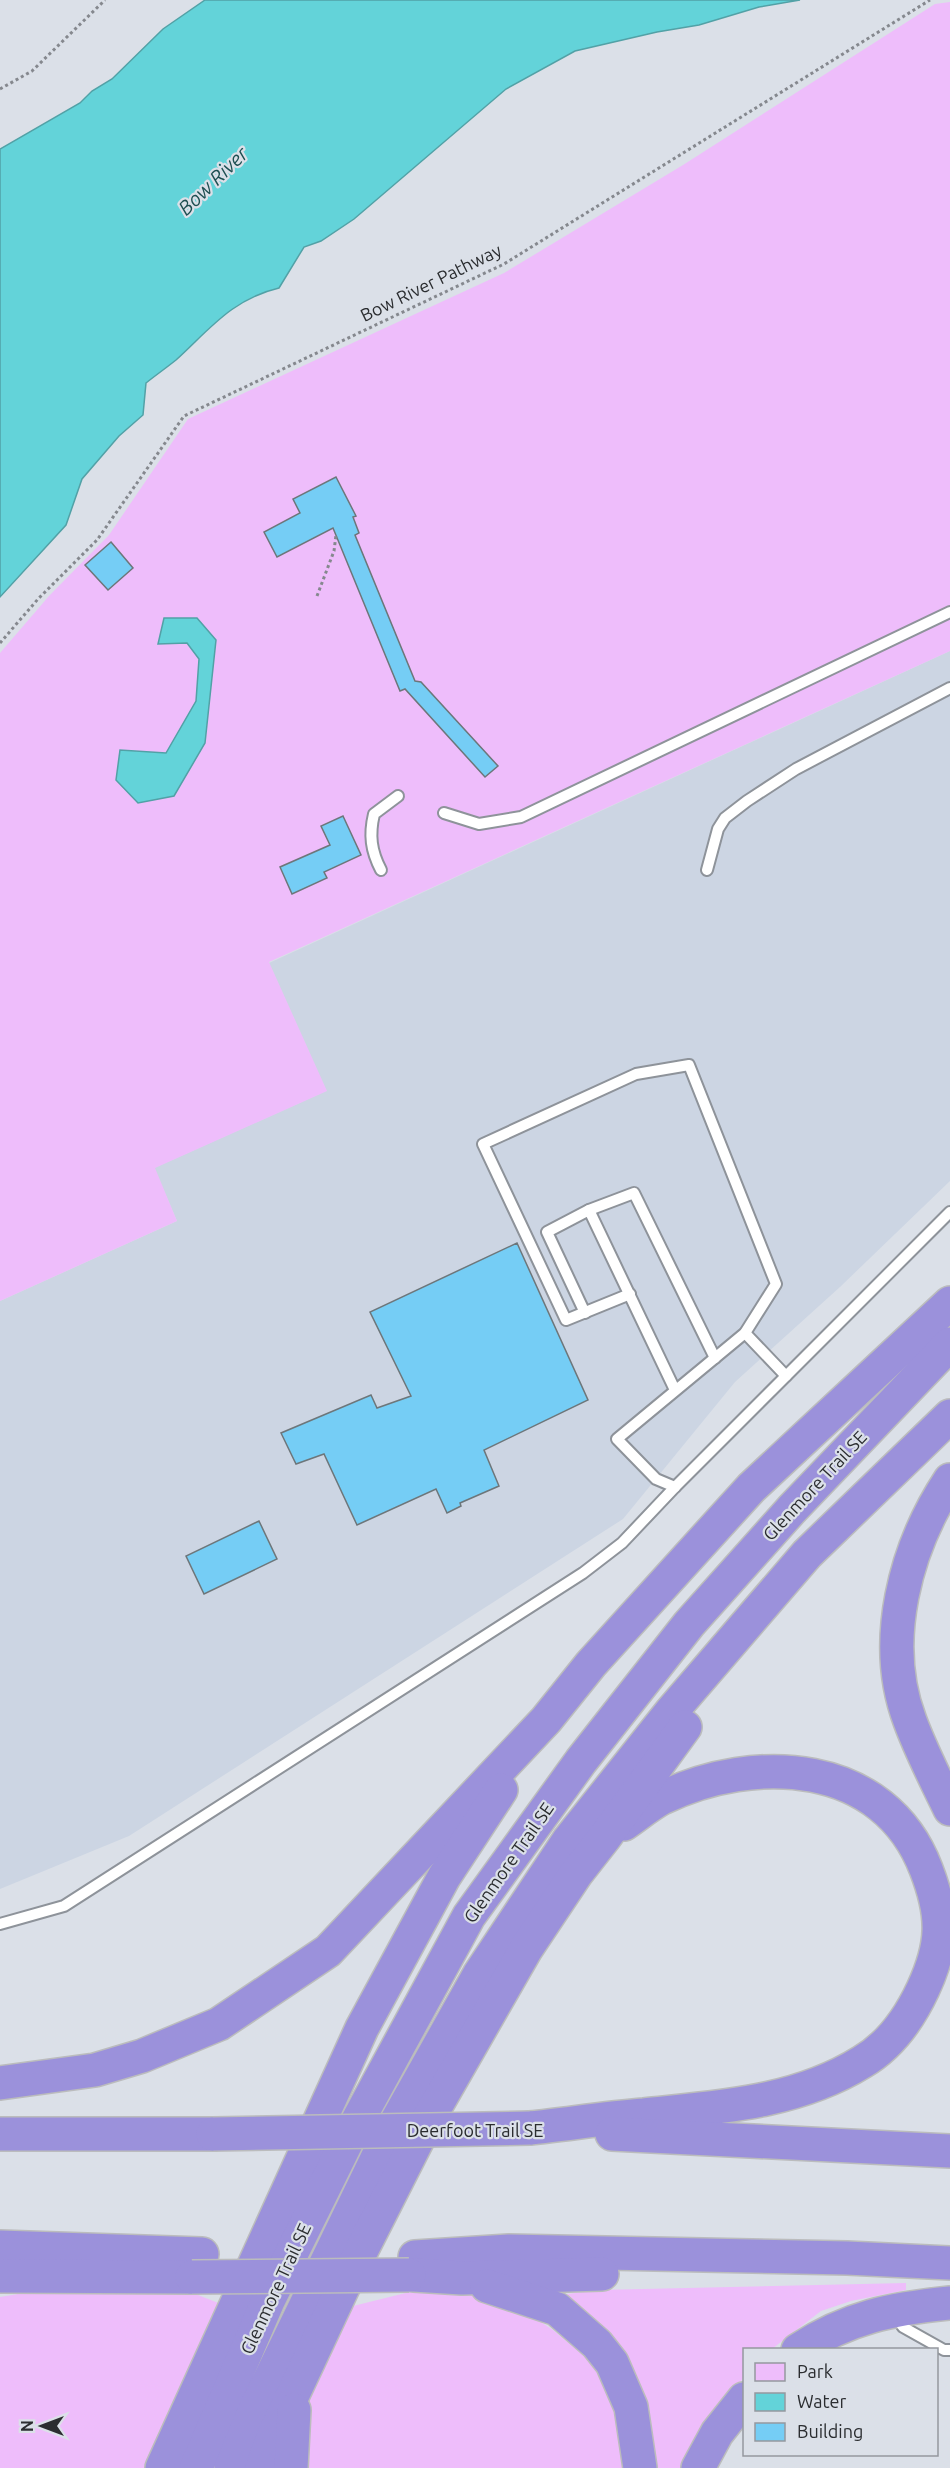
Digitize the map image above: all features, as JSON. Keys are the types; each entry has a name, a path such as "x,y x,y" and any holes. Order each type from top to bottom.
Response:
{"highway":[{"path":"0,2083 96,2070 142,2056 219,2024 328,1951 546,1720 591,1664 751,1488 950,1303"},
{"name":"Glenmore Trail SE","path":"196,2468 268,2301 335,2166 469,1916 581,1761 689,1624 792,1509 950,1344"},
{"name":"Glenmore Trail SE","path":"231,2468 254,2412 386,2140 479,1975 569,1840 608,1788 807,1554 950,1416"},
{"path":"950,1480 916,1544 903,1585 897,1627 897,1651 909,1720 950,1809"},
{"path":"262,2468 274,2435 346,2281 425,2125 526,1949 576,1874 684,1727 790,1594 807,1554"},
{"path":"162,2468 362,2028 444,1877 546,1720"},
{"path":"530,2128 702,2109 782,2097 828,2080 862,2062 886,2045 910,2013 937,1954 939,1912 935,1891 914,1842 889,1812 867,1795 836,1781 779,1771 759,1771 720,1778 696,1784 660,1799 605,1837"},
{"name":"Deerfoot Trail SE","path":"0,2134 213,2134 530,2128 950,2151"},
{"path":"0,2247 197,2266"},
{"path":"5,2278 197,2266 412,2266 509,2251 950,2263"},
{"path":"462,2278 904,2261"},
{"path":"412,2266 462,2278 557,2309 597,2344 612,2363 631,2407 640,2468"},
{"path":"800,2348 860,2318 892,2310 950,2303"},
{"path":"291,2468 297,2386"},
{"path":"698,2468 717,2433 743,2400"}],"lane":[{"path":"444,813 478,824 521,817 950,612"},
{"path":"707,870 718,829 725,818 747,801 796,770 950,688"},
{"path":"381,870 374,855 370,831 374,814 398,796"},
{"path":"630,1294 566,1320 483,1144 636,1074 689,1065 776,1284 745,1333 617,1439 656,1479 675,1487"},
{"path":"585,1313 547,1232 589,1210 634,1193 714,1358"},
{"path":"589,1210 675,1390"},
{"path":"0,1924 64,1906 583,1573 622,1543 950,1212"},
{"path":"745,1333 786,1376"},
{"path":"892,2310 903,2327 944,2350 950,2350"}],"path":[{"path":"0,89 32,70 105,0"},
{"name":"Bow River Pathway","path":"0,644 38,599 97,540 184,416 504,264 930,0"},
{"path":"317,596 334,551 336,536"}],"shaded area":[{"path":"950,651 950,1181 840,1287 735,1382 623,1519 129,1836 0,1889 0,1301 177,1221 154,1168 326,1091 269,963"}],"green space":[{"path":"950,2 950,651 269,962 327,1091 155,1168 177,1221 0,1301 0,653 49,596 109,535 188,419 504,273 683,165 935,4"},
{"path":"906,2283 906,2290 851,2301 821,2311 773,2348 743,2348 743,2378 726,2402 688,2468 648,2468 648,2434 552,2296 598,2290"},
{"path":"434,2286 493,2299 521,2309 553,2330 589,2360 612,2395 623,2430 625,2468 304,2468 309,2402 331,2335 349,2307"},
{"path":"61,2287 180,2288 221,2304 147,2468 0,2468 0,2297"}],"water":[{"name":"Bow River","path":"205,0 800,0 759,7 699,25 575,51 506,89 354,219 321,241 304,247 279,288 262,293 234,308 176,360 146,383 143,415 119,436 82,479 66,525 0,597 0,149 80,103 92,91 112,79 163,29"},
{"path":"164,618 197,618 216,640 205,743 174,796 138,803 116,780 120,750 166,753 196,701 199,659 187,643 158,644"}],"building":[{"path":"336,477 356,516 353,517 359,533 355,535 415,681 421,682 498,766 485,777 405,689 400,691 333,528 277,557 264,532 300,513 293,499"},
{"path":"111,542 133,568 108,590 85,565"},
{"path":"343,816 361,855 324,872 327,878 292,894 280,867 330,845 321,826"},
{"path":"517,1243 588,1400 484,1450 499,1486 460,1503 461,1506 447,1513 436,1489 357,1525 324,1454 296,1464 281,1433 371,1395 377,1408 411,1396 370,1312"},
{"path":"259,1521 277,1559 204,1594 186,1556"}]}
